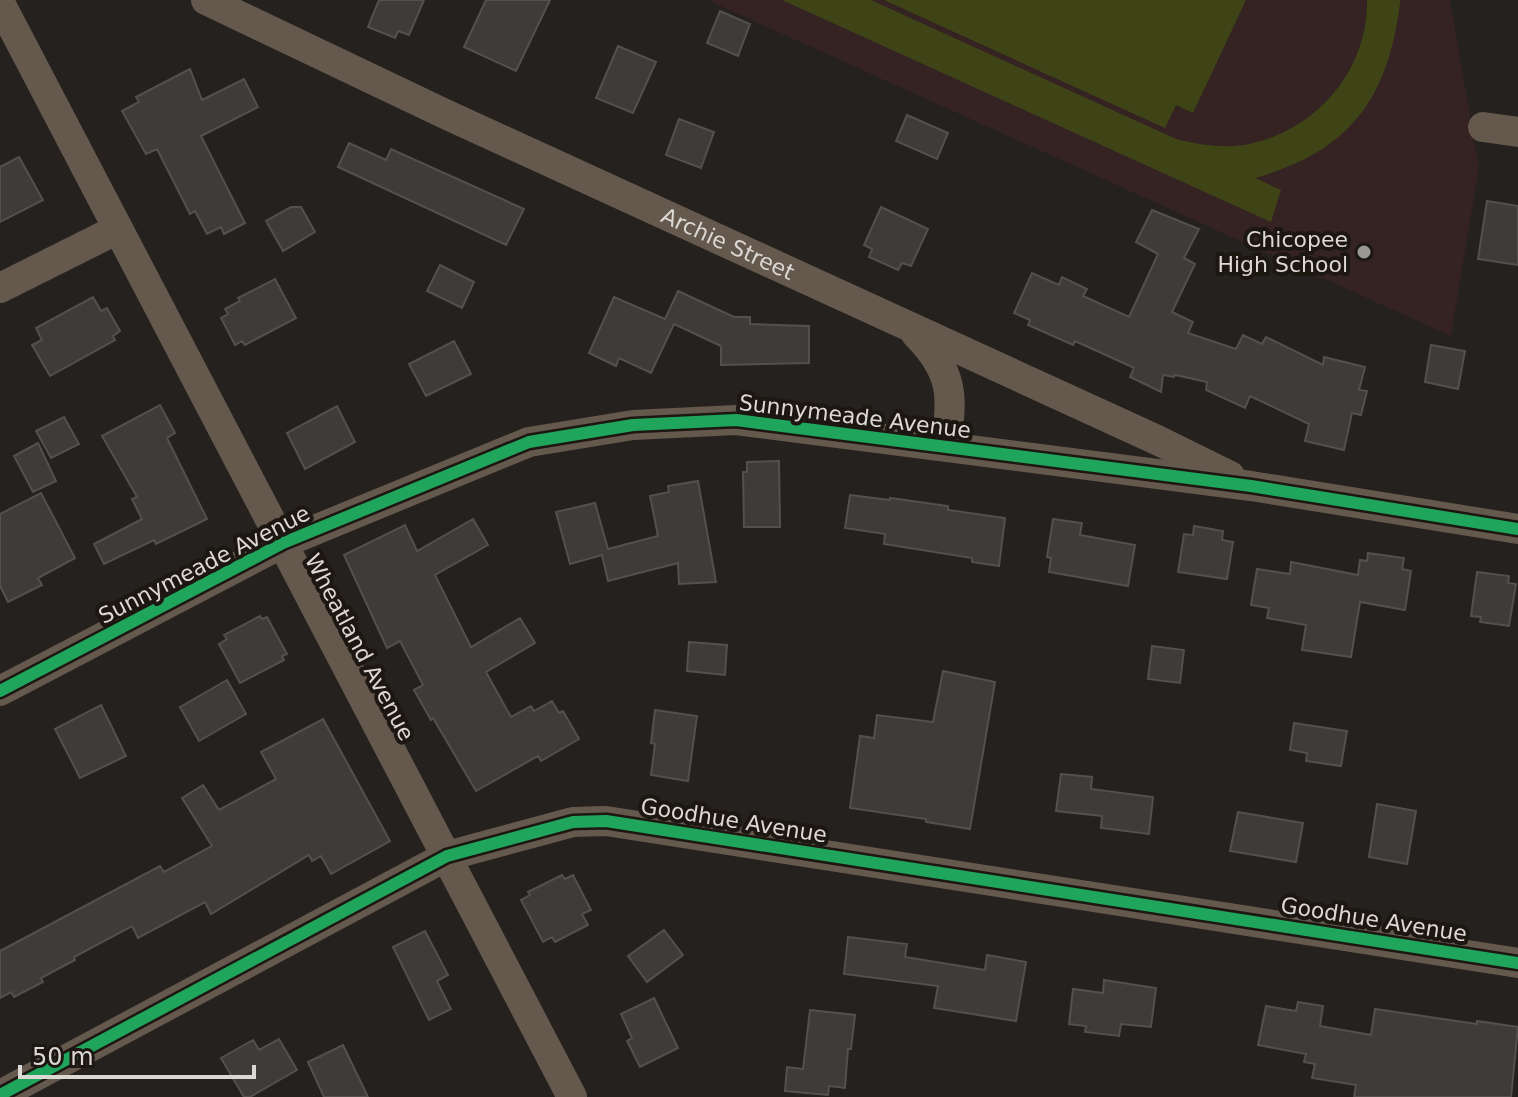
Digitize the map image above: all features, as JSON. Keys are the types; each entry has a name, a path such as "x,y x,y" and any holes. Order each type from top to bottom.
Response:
{"street":[{"name":"Archie Street","path":"206,0 443,113 1251,486"},
{"name":"Wheatland Avenue","path":"11,7 118,229 572,1097"},
{"path":"1483,127 1518,132"},
{"path":"0,288 118,229"},
{"name":"Sunnymeade Avenue","path":"907,325 937,355 948,383 950,418 945,446"},
{"name":"Sunnymeade Avenue","path":"0,691 283,543 529,442 633,425 736,420 1251,486 1518,529"},
{"name":"Goodhue Avenue","path":"0,1095 447,856 573,822 606,821 1518,963"}],"shaded area":[{"name":"Chicopee High School","path":"707,0 1450,0 1479,167 1451,336"}],"green space":[{"path":"782,0 871,0 1176,139 1222,146 1249,144 1274,137 1316,111 1334,93 1359,50 1367,0 1400,0 1400,3 1386,67 1359,116 1316,153 1255,178 1281,190 1271,222"},
{"path":"884,0 1246,0 1193,113 1176,105 1165,128"}],"building":[{"path":"379,0 424,0 409,35 398,31 395,38 368,27"},
{"path":"486,0 550,0 516,71 464,47"},
{"path":"720,11 750,24 738,56 707,43"},
{"path":"618,46 656,62 633,113 596,98"},
{"path":"190,69 202,100 244,79 258,107 201,136 245,223 224,234 221,227 207,234 195,211 190,214 157,149 146,154 122,111 139,102 136,97"},
{"path":"907,115 948,133 937,159 896,141"},
{"path":"679,119 714,132 701,168 666,155"},
{"path":"349,143 386,160 391,149 524,209 506,245 338,167"},
{"path":"19,157 43,200 0,222 0,167"},
{"path":"1487,201 1518,206 1518,265 1478,259"},
{"path":"291,207 301,207 315,232 283,251 266,221"},
{"path":"881,207 928,229 911,266 902,263 898,270 869,257 872,249 864,245"},
{"path":"1152,210 1199,229 1184,258 1195,264 1172,312 1193,322 1188,333 1236,349 1243,335 1262,344 1266,337 1323,365 1324,357 1365,367 1359,390 1367,391 1361,415 1352,413 1344,450 1305,441 1309,424 1250,396 1245,408 1206,390 1207,382 1163,375 1161,392 1130,377 1134,368 1075,341 1073,345 1028,325 1030,320 1014,313 1032,273 1059,285 1062,277 1087,289 1083,296 1129,317 1158,254 1136,242"},
{"path":"440,265 474,282 462,308 427,291"},
{"path":"275,279 296,318 245,345 242,341 235,345 221,318 228,314 225,309 240,301 238,298"},
{"path":"678,291 734,317 750,317 750,324 809,326 809,363 721,365 721,346 674,324 651,373 619,358 616,366 589,353 614,297 665,319"},
{"path":"93,297 101,311 107,308 120,331 113,336 115,340 50,376 32,345 42,340 36,328"},
{"path":"454,341 471,374 426,396 409,364"},
{"path":"1431,345 1465,351 1458,389 1425,382"},
{"path":"160,405 175,433 167,438 207,519 156,544 154,540 104,564 94,544 142,519 132,499 137,497 102,436"},
{"path":"337,406 355,442 305,469 287,433"},
{"path":"64,417 79,444 51,458 36,431"},
{"path":"38,443 56,481 33,492 14,456"},
{"path":"779,461 780,527 744,527 743,472 747,472 747,462"},
{"path":"698,481 716,582 679,584 678,563 608,581 602,555 570,564 556,512 595,503 608,549 658,536 650,496 669,492 668,486"},
{"path":"41,493 75,558 38,578 42,585 8,602 0,586 0,514"},
{"path":"850,495 948,506 948,510 1005,518 999,566 972,562 972,558 884,544 885,534 845,528"},
{"path":"473,519 488,545 435,575 471,647 520,618 535,643 486,672 511,717 531,706 534,711 552,701 559,713 563,711 579,739 541,761 538,756 476,791 414,690 423,685 400,641 387,648 344,555 405,525 417,551"},
{"path":"1053,519 1082,523 1080,535 1135,545 1128,586 1049,572 1051,558 1047,557"},
{"path":"1194,526 1223,531 1222,540 1233,542 1227,579 1178,572 1184,534 1193,535"},
{"path":"1368,553 1404,558 1402,569 1411,571 1405,610 1360,602 1351,657 1302,650 1306,625 1267,618 1269,608 1251,605 1257,569 1290,574 1291,562 1358,575 1360,560 1367,561"},
{"path":"1477,572 1509,576 1508,583 1516,584 1509,626 1480,622 1481,617 1471,616"},
{"path":"260,616 262,619 267,617 287,654 282,656 284,660 240,683 219,644 227,639 224,635"},
{"path":"689,642 727,645 725,675 687,671"},
{"path":"1152,646 1184,650 1180,683 1148,679"},
{"path":"943,671 995,682 970,829 850,808 860,736 874,738 877,715 933,722"},
{"path":"227,680 246,714 199,741 180,707"},
{"path":"101,705 126,756 80,778 55,729"},
{"path":"655,710 697,716 688,781 651,775"},
{"path":"323,719 390,841 331,874 321,856 312,861 309,855 211,914 205,902 138,938 132,926 74,957 75,960 41,978 43,982 14,997 11,992 0,998 0,951 160,866 164,872 212,846 182,798 203,785 219,810 276,779 261,752"},
{"path":"1294,723 1347,731 1341,766 1306,761 1307,753 1290,750"},
{"path":"1061,774 1092,777 1091,789 1153,797 1149,834 1101,828 1102,816 1056,811"},
{"path":"1377,804 1416,811 1407,864 1369,857"},
{"path":"1238,812 1303,823 1296,862 1230,851"},
{"path":"562,875 565,879 573,875 591,910 582,914 588,925 555,942 552,937 543,942 521,900 530,895 528,892"},
{"path":"664,930 683,955 647,982 628,956"},
{"path":"425,931 448,975 437,981 451,1009 429,1020 393,947"},
{"path":"848,937 907,944 905,957 985,970 987,955 1026,962 1016,1021 934,1008 938,986 844,974"},
{"path":"1104,980 1156,988 1151,1027 1121,1024 1119,1036 1085,1032 1086,1026 1069,1024 1073,989 1103,993"},
{"path":"654,998 678,1048 640,1067 627,1041 632,1038 621,1014"},
{"path":"1298,1002 1323,1006 1320,1026 1371,1035 1375,1009 1518,1027 1511,1097 1354,1097 1356,1085 1312,1078 1315,1064 1304,1062 1306,1054 1258,1045 1266,1006 1296,1011"},
{"path":"810,1010 855,1015 845,1088 829,1086 828,1095 785,1091 787,1067 803,1069"},
{"path":"279,1039 297,1070 250,1097 244,1097 221,1058 253,1040 259,1050"},
{"path":"343,1045 368,1097 324,1097 308,1062"}],"cycle path":[{"path":"0,691 283,543 529,442 633,425 736,420 1251,486 1518,529"},
{"path":"0,1095 447,856 573,822 606,821 1518,963"}],"place":[{"name":"Chicopee High School","path":"1364,252"}]}
